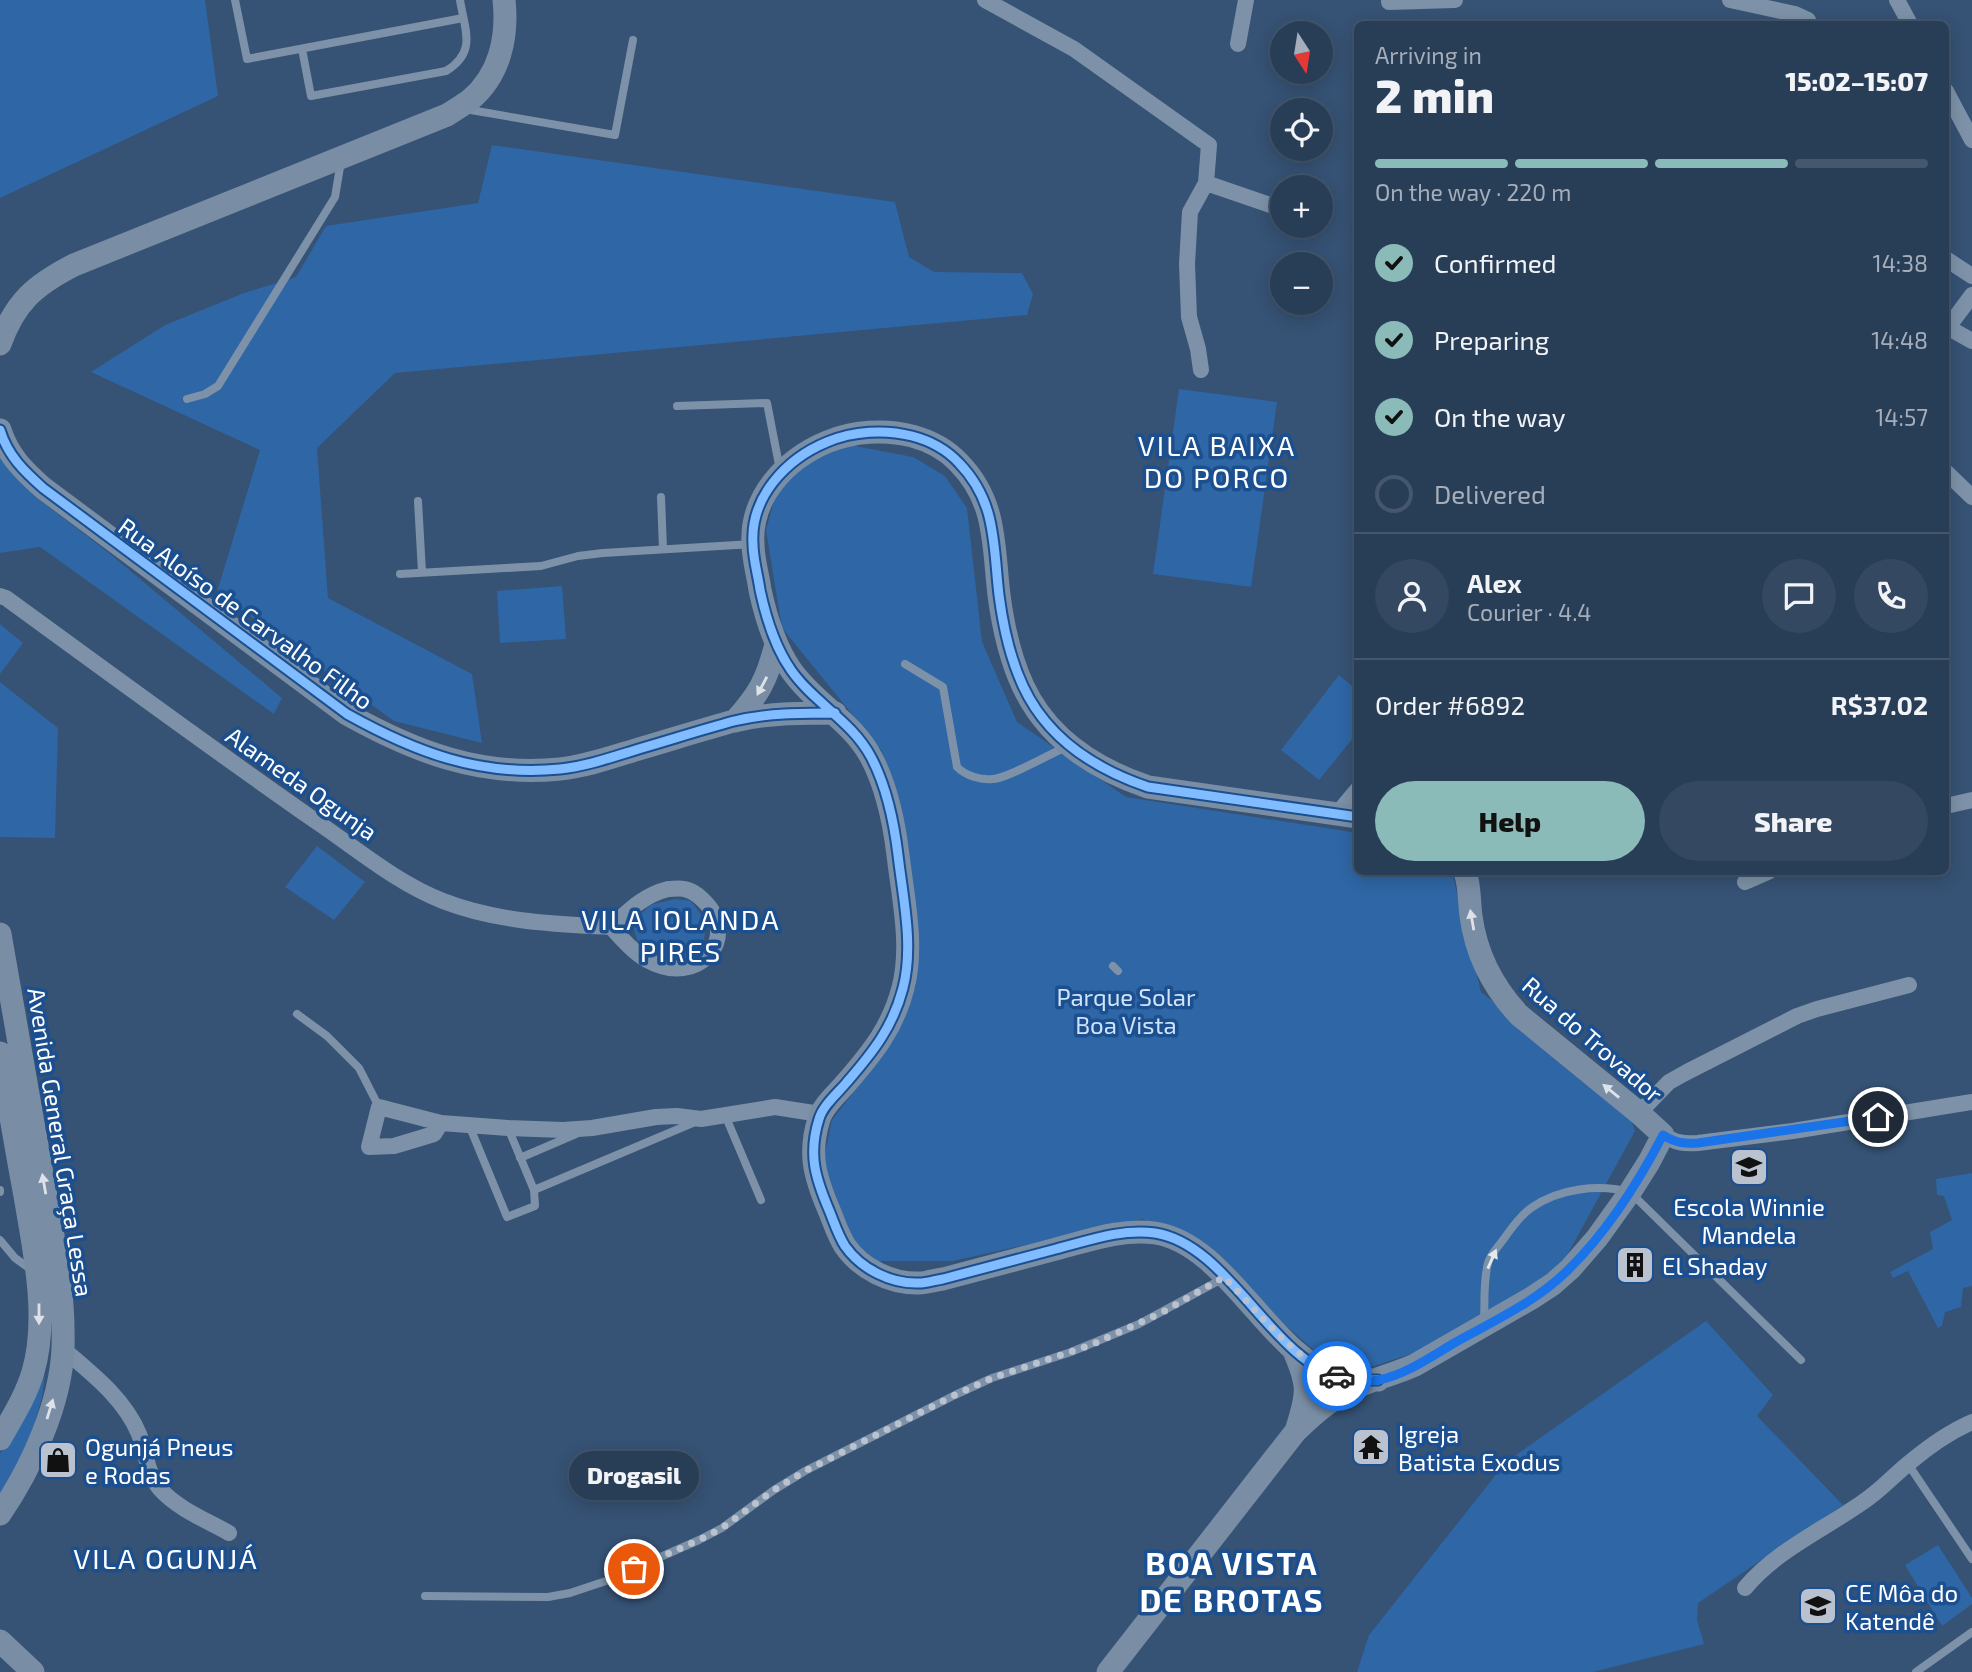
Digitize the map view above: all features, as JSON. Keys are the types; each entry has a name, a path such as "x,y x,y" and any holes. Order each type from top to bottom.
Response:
{"street":[{"path":"0,344 20,303 46,279 82,261 342,158 458,108 471,99 492,76 503,48 506,20 504,0"},
{"path":"985,0 1074,49 1209,145 1206,183 1190,212 1187,264 1189,317 1201,370"},
{"path":"1238,44 1246,0"},
{"path":"1389,1 1455,0"},
{"path":"1730,0 1795,14 1808,20"},
{"path":"1897,0 1908,21"},
{"path":"1949,97 1972,140"},
{"path":"1206,183 1270,205"},
{"path":"1949,261 1972,276"},
{"path":"1949,326 1972,295"},
{"path":"1949,330 1972,341"},
{"name":"Rua Aloíso de Carvalho Filho","path":"0,430 4,443 20,468 43,488 347,714 414,748 482,767 561,769 604,760 758,716 835,713"},
{"path":"1354,799 1347,816 1148,787 1121,778 1068,746 1033,706 1022,684 1005,628 992,525 985,499 971,476 955,458 934,443 908,435 881,432 827,442 804,454 780,473 760,504 752,544 762,601 776,644 791,670 806,688 853,731 870,754 892,817 908,947 905,982 896,1013 878,1045 820,1114 814,1140 813,1160 817,1182 842,1242 854,1258 874,1272 895,1280 919,1283 1103,1237 1155,1233 1194,1249 1311,1364 1342,1378 1378,1380"},
{"path":"1949,475 1972,497"},
{"name":"Alameda Ogunja","path":"0,596 283,799 389,872 418,888 443,901 512,920 611,927"},
{"path":"735,721 751,704 763,685 776,644"},
{"path":"1949,805 1972,800"},
{"name":"Rua do Trovador","path":"1296,1431 1335,1399 1351,1390 1415,1366 1553,1284 1597,1238 1630,1192 1663,1135 1519,1015 1502,997 1489,976 1479,950 1471,919 1467,875"},
{"path":"1745,881 1760,875"},
{"path":"686,889 710,907 716,920 717,935 713,949 704,961 691,968 678,970 645,959 611,927 642,899 654,892 686,889"},
{"name":"Avenida General Graça Lessa","path":"0,934 59,1277 63,1349 59,1376 39,1443 30,1464 0,1514"},
{"path":"1639,1113 1670,1082 1686,1072 1797,1016 1909,985"},
{"name":"Avenida General Graça Lessa","path":"0,1440 22,1400 33,1371 38,1336 38,1274 1,1067"},
{"path":"1663,1135 1674,1142 1698,1143 1793,1131 1972,1102"},
{"path":"441,1123 434,1134 394,1146 369,1147 379,1107 441,1123 562,1130 592,1128 656,1117 701,1119 775,1107 820,1114"},
{"path":"1108,1672 1296,1431 1306,1397 1306,1384 1292,1348"},
{"path":"63,1349 97,1378 128,1415 138,1433 157,1486 185,1509 229,1533"},
{"path":"1745,1588 1774,1558 1865,1502 1941,1438 1972,1422"},
{"path":"0,1642 28,1668"}],"lane":[{"path":"235,0 247,59 463,18"},
{"path":"302,49 311,96 446,71 458,64 465,55 467,42 460,0"},
{"path":"458,108 615,135 633,40"},
{"path":"187,399 205,394 218,386 335,197 342,158"},
{"path":"677,406 767,402 780,473"},
{"path":"661,496 663,550"},
{"path":"418,501 422,572"},
{"path":"400,573 541,566 590,555 752,544"},
{"path":"905,664 943,687 957,767 964,774 996,779 1068,746"},
{"path":"297,1014 327,1036 359,1068 379,1107"},
{"path":"725,1115 761,1200"},
{"path":"534,1190 701,1119"},
{"path":"469,1125 507,1217 535,1206 534,1190 508,1128"},
{"path":"520,1158 592,1128"},
{"path":"1484,1326 1485,1283 1489,1260 1530,1209 1550,1198 1580,1190 1615,1188 1630,1192 1801,1360"},
{"path":"0,1240 16,1258 38,1274"},
{"path":"425,1596 548,1597 606,1581 722,1528 805,1471 955,1395 992,1378 1091,1345 1163,1312 1224,1277"},
{"path":"1908,1464 1972,1559"},
{"path":"1916,1672 1972,1632"}],"green space":[{"path":"0,0 205,0 218,96 0,198"},
{"path":"492,145 895,202 909,257 934,272 1022,273 1033,294 1027,315 395,373 317,448 328,598 472,674 482,743 394,721 217,592 260,450 91,372 165,325 244,293 296,277 326,226 478,203"},
{"path":"1179,389 1277,402 1251,587 1153,574"},
{"path":"0,438 33,495 109,553 282,698 274,714 40,547 0,553"},
{"name":"Parque Solar Boa Vista","path":"850,445 913,457 945,476 967,508 982,642 1017,722 1126,797 1354,832 1354,875 1453,875 1481,992 1626,1105 1635,1131 1559,1270 1426,1349 1371,1367 1322,1357 1179,1233 1142,1219 953,1261 878,1261 854,1244 823,1162 832,1120 893,1041 916,986 910,865 882,751 782,628 766,530 776,493 804,464"},
{"path":"562,586 566,639 500,643 497,591"},
{"path":"0,624 23,643 0,674"},
{"path":"1339,675 1354,688 1354,737 1319,780 1281,750"},
{"path":"0,682 58,728 55,838 0,837"},
{"path":"317,846 365,882 334,920 285,887"},
{"path":"675,899 691,901 701,915 705,933 697,956 671,959 655,956 642,947 637,939 632,923 650,905"},
{"path":"1972,1173 1972,1286 1963,1288 1961,1307 1945,1312 1942,1326 1938,1328 1908,1271 1893,1278 1890,1272 1933,1249 1930,1232 1952,1220 1944,1196 1937,1195 1936,1179"},
{"path":"1706,1321 1773,1395 1757,1416 1843,1505 1698,1603 1697,1620 1704,1644 1593,1672 1357,1672 1369,1635 1506,1462"},
{"path":"45,1374 42,1397 28,1448 0,1499 0,1454 35,1397"},
{"path":"1938,1545 1972,1598 1972,1604 1942,1626 1905,1565"}],"cycle path":[{"path":"0,430 12,455 43,488 347,714 398,740 449,759 503,769 560,769 581,766 746,718 835,713"},
{"path":"1354,816 1148,787 1091,761 1059,736 1033,705 1014,664 1001,607 994,542 987,509 971,478 959,463 938,446 919,438 891,432 858,433 837,438 798,458 785,469 764,496 754,527 753,550 760,590 772,632 780,652 800,682 854,733 877,768 892,817 905,905 908,956 899,1002 874,1049 824,1109 814,1143 817,1176 845,1246 859,1262 878,1274 898,1281 919,1283 1105,1236 1130,1232 1155,1233 1181,1242 1205,1258 1293,1349 1316,1367 1341,1378 1378,1380"}],"way so far":[{"path":"634,1569 722,1528 805,1471 955,1395 992,1378 1091,1345 1139,1324 1224,1277 1292,1348 1311,1364 1337,1376"}],"place":[{"name":"Escola Winnie Mandela","path":"1749,1167"},
{"name":"El Shaday","path":"1635,1265"},
{"name":"Igreja Batista Exodus","path":"1371,1447"},
{"name":"Ogunjá Pneus e Rodas","path":"58,1460"},
{"name":"Drogasil","path":"634,1569"},
{"name":"CE Môa do Katendê","path":"1818,1606"}],"district":[{"name":"VILA BAIXA DO PORCO","path":"1217,461"},
{"name":"VILA IOLANDA PIRES","path":"681,935"},
{"name":"VILA OGUNJÁ","path":"166,1558"},
{"name":"BOA VISTA DE BROTAS","path":"1232,1580"}],"route":[{"path":"1337,1376 1378,1380 1415,1366 1553,1284 1597,1238 1630,1192 1663,1135 1674,1142 1698,1143 1878,1117"}]}
